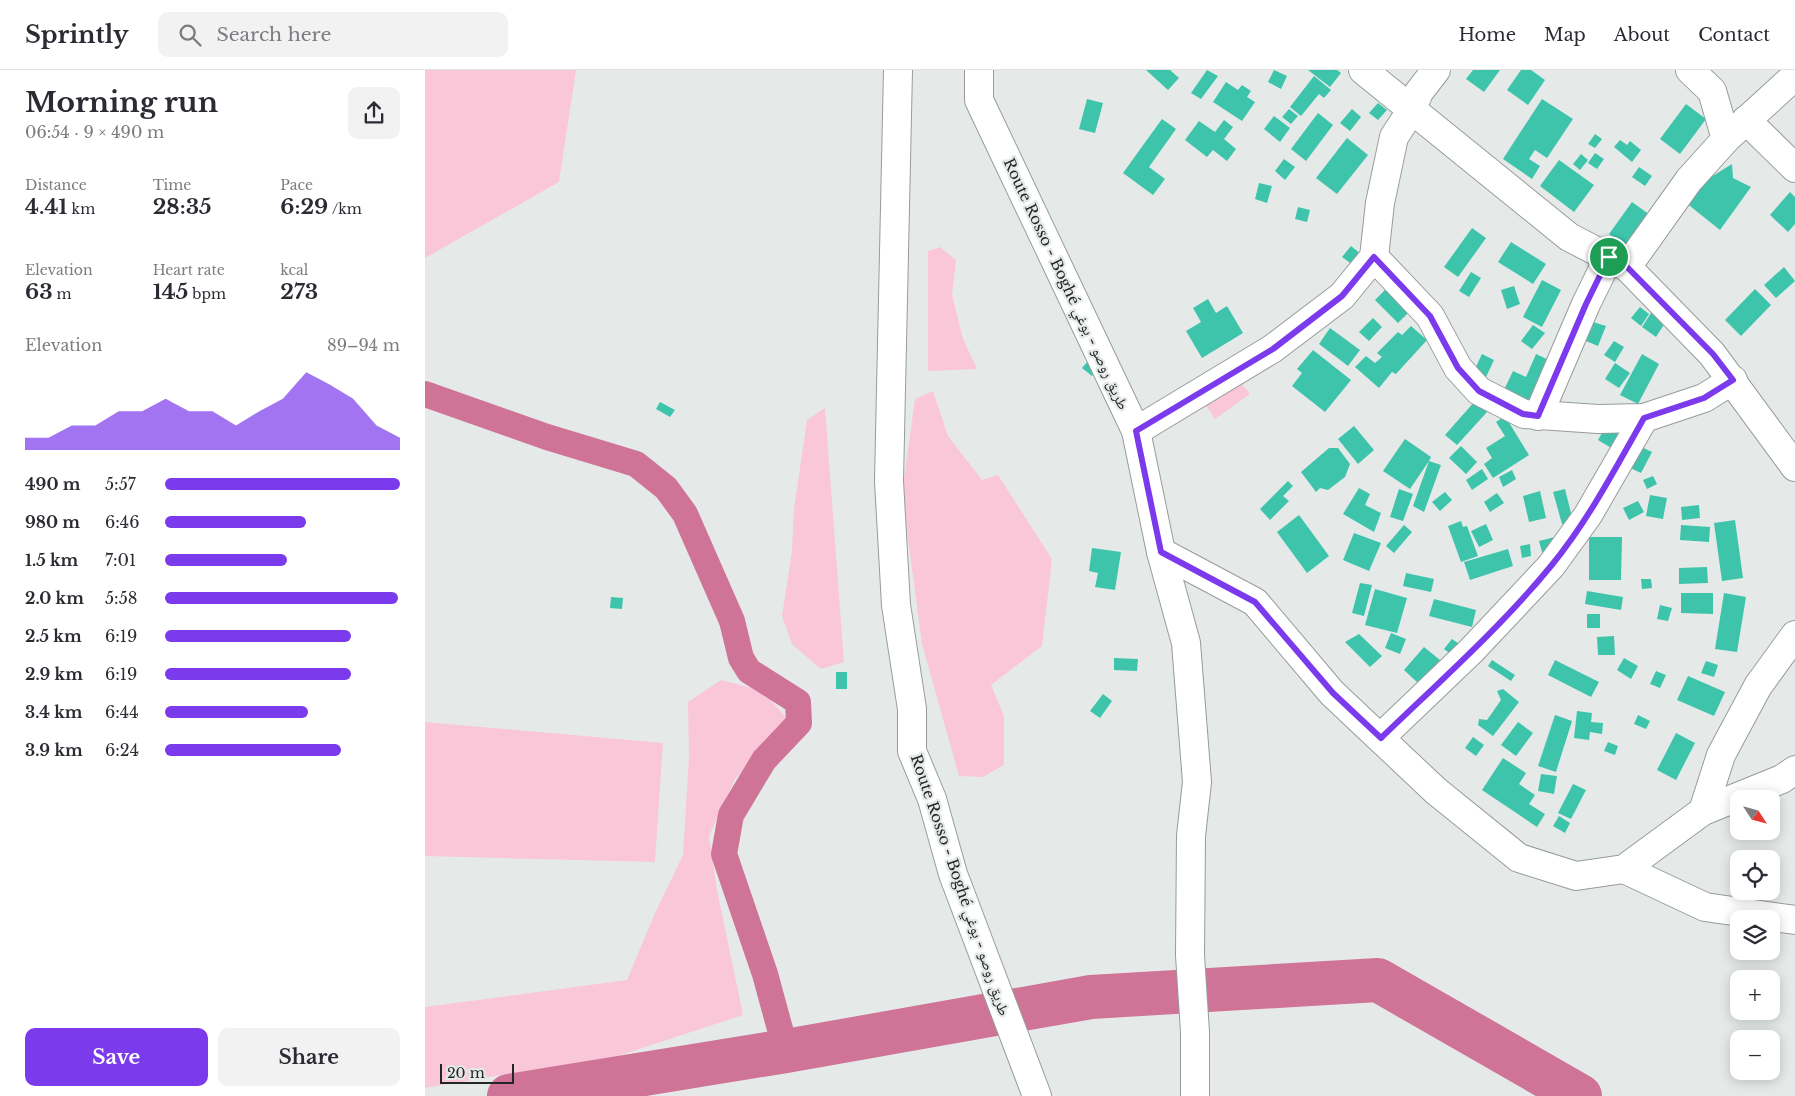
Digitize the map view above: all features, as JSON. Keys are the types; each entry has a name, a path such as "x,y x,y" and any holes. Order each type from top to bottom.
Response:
{"main road":[{"name":"Route Rosso - Boghé طريق روصو - بوغي","path":"899,70 889,482 896,605 912,709 912,751 932,799 953,874 1037,1096"},
{"name":"Route Rosso - Boghé طريق روصو - بوغي","path":"979,70 979,100 1136,431 1161,552 1186,643 1197,782 1191,836 1190,955 1195,1032 1195,1096"},
{"path":"1363,70 1411,111 1569,237 1618,262 1713,354 1795,467"},
{"path":"1136,431 1273,349 1342,296 1374,257 1380,203 1394,137 1411,111 1419,92 1436,70"},
{"path":"1690,70 1712,90 1726,139"},
{"path":"1538,416 1586,304 1618,262 1726,139 1795,76"},
{"path":"1746,120 1795,168"},
{"path":"1374,257 1430,316 1458,368 1479,391 1523,414 1598,420 1644,418 1704,398 1733,380"},
{"path":"1381,738 1471,651 1551,566 1588,515 1644,418"},
{"path":"1161,552 1255,602 1333,693 1437,791 1519,858 1576,876 1624,869 1703,811 1781,779 1795,770"},
{"path":"1703,811 1721,755 1758,686 1795,635"},
{"path":"1624,869 1705,907 1795,920"}],"shaded area":[{"path":"425,70 576,70 559,182 425,258"},
{"path":"940,247 956,260 952,295 963,339 977,369 928,371 928,251"},
{"path":"1236,376 1250,394 1215,419 1202,400"},
{"path":"933,391 948,436 982,480 998,475 1052,559 1042,646 991,685 1004,716 1004,765 983,777 959,776 922,644 902,493 915,399"},
{"path":"825,408 844,662 821,669 792,644 782,616 792,551 794,509 807,420"},
{"path":"721,680 763,691 788,720 735,779 709,836 717,890 743,1015 581,1068 537,1069 425,1088 425,1007 627,980 655,913 683,855 689,757 688,702"},
{"path":"425,722 663,743 655,862 425,856"}],"building":[{"path":"1146,70 1170,70 1179,78 1168,90"},
{"path":"1207,70 1218,76 1201,99 1191,93"},
{"path":"1274,70 1287,76 1281,89 1268,82"},
{"path":"1308,70 1337,70 1341,73 1330,87"},
{"path":"1473,70 1500,70 1484,92 1466,79"},
{"path":"1521,70 1531,70 1545,80 1528,105 1507,90"},
{"path":"1314,76 1331,90 1324,98 1319,94 1301,116 1290,107"},
{"path":"1226,82 1238,90 1242,85 1251,91 1247,97 1255,102 1242,121 1213,102"},
{"path":"1087,99 1103,103 1095,133 1079,129"},
{"path":"1542,99 1573,119 1547,158 1535,150 1529,159 1540,166 1532,179 1503,159"},
{"path":"1378,103 1387,110 1378,120 1369,113"},
{"path":"1686,104 1706,119 1680,154 1660,139"},
{"path":"1289,109 1298,116 1291,124 1282,117"},
{"path":"1352,109 1361,117 1350,131 1340,123"},
{"path":"1318,113 1333,125 1306,161 1291,149"},
{"path":"1274,116 1290,128 1280,142 1264,129"},
{"path":"1162,119 1176,129 1149,167 1165,179 1153,195 1123,173"},
{"path":"1224,120 1233,127 1224,139 1236,149 1227,161 1213,150 1207,157 1185,140 1199,121 1215,132"},
{"path":"1595,134 1602,139 1595,148 1588,144"},
{"path":"1347,138 1368,155 1337,194 1316,178"},
{"path":"1620,140 1627,145 1630,141 1641,150 1632,162 1614,147"},
{"path":"1595,153 1604,159 1597,169 1588,163"},
{"path":"1581,154 1588,160 1580,170 1573,164"},
{"path":"1284,159 1295,167 1285,180 1275,171"},
{"path":"1559,160 1594,185 1574,212 1540,186"},
{"path":"1732,164 1733,178 1751,187 1720,230 1685,202 1698,185"},
{"path":"1639,167 1652,176 1645,186 1632,177"},
{"path":"1259,183 1272,186 1267,203 1255,199"},
{"path":"1790,192 1795,197 1795,224 1788,232 1770,215"},
{"path":"1632,202 1650,215 1627,247 1609,234"},
{"path":"1298,207 1310,210 1307,222 1295,219"},
{"path":"1472,228 1486,238 1458,277 1444,267"},
{"path":"1511,242 1546,264 1533,284 1498,262"},
{"path":"1351,246 1361,254 1353,265 1342,257"},
{"path":"1784,267 1795,281 1776,298 1764,285"},
{"path":"1471,272 1481,278 1469,297 1459,291"},
{"path":"1542,280 1561,290 1542,327 1523,317"},
{"path":"1391,284 1414,307 1398,323 1375,300"},
{"path":"1514,286 1520,304 1507,309 1501,290"},
{"path":"1755,289 1771,305 1741,336 1725,320"},
{"path":"1208,299 1216,313 1227,306 1243,333 1202,358 1186,331 1201,322 1193,308"},
{"path":"1640,307 1649,314 1641,326 1631,318"},
{"path":"1651,313 1665,323 1656,337 1642,327"},
{"path":"1373,318 1382,327 1369,341 1359,332"},
{"path":"1593,322 1606,326 1598,346 1586,341"},
{"path":"1533,325 1545,333 1532,349 1521,341"},
{"path":"1411,326 1427,340 1396,374 1392,372 1379,388 1355,367 1366,356 1375,363 1382,357 1377,353 1398,332 1402,335"},
{"path":"1330,328 1360,350 1348,366 1319,344"},
{"path":"1614,341 1624,347 1615,362 1604,355"},
{"path":"1313,350 1351,380 1325,412 1292,386 1302,373 1297,369"},
{"path":"1482,354 1494,360 1486,377 1474,371"},
{"path":"1536,354 1553,362 1533,406 1503,392 1513,371 1526,377"},
{"path":"1642,354 1659,364 1638,404 1620,395"},
{"path":"1088,361 1098,368 1092,376 1082,368"},
{"path":"1615,363 1630,373 1619,388 1605,379"},
{"path":"1475,401 1487,412 1457,445 1445,435"},
{"path":"660,402 675,410 670,417 656,409"},
{"path":"1505,416 1529,455 1493,478 1484,464 1492,458 1486,448 1505,436 1496,422"},
{"path":"1607,424 1627,435 1618,452 1598,440"},
{"path":"1354,426 1374,450 1358,464 1338,439"},
{"path":"1405,439 1431,457 1410,489 1383,471"},
{"path":"1637,445 1652,452 1641,473 1626,466"},
{"path":"1461,446 1477,462 1466,474 1449,458"},
{"path":"1329,448 1338,448 1350,464 1345,477 1328,490 1320,488 1316,492 1301,472"},
{"path":"1429,461 1441,465 1424,512 1413,506"},
{"path":"1482,469 1488,479 1472,490 1466,480"},
{"path":"1512,470 1516,479 1503,487 1499,477"},
{"path":"1653,476 1657,484 1647,489 1643,480"},
{"path":"1288,481 1293,486 1283,496 1289,501 1270,520 1260,509"},
{"path":"1359,488 1370,494 1365,505 1381,513 1374,532 1343,514"},
{"path":"1399,489 1413,494 1403,521 1390,517"},
{"path":"1565,489 1573,521 1562,524 1553,492"},
{"path":"1540,491 1546,518 1529,522 1523,496"},
{"path":"1445,492 1452,500 1440,511 1432,502"},
{"path":"1497,493 1504,503 1490,512 1484,502"},
{"path":"1650,495 1667,498 1663,519 1646,516"},
{"path":"1638,501 1644,512 1629,520 1623,508"},
{"path":"1699,505 1700,518 1682,520 1681,507"},
{"path":"1299,515 1329,556 1307,573 1277,532"},
{"path":"1735,520 1743,578 1722,581 1714,523"},
{"path":"1461,521 1463,527 1467,526 1478,556 1461,562 1448,526"},
{"path":"1486,524 1493,540 1479,547 1471,531"},
{"path":"1404,525 1412,532 1394,553 1386,546"},
{"path":"1681,525 1710,527 1709,542 1680,540"},
{"path":"1354,533 1381,543 1369,571 1343,560"},
{"path":"1555,537 1558,548 1542,552 1539,541"},
{"path":"1589,537 1622,537 1621,580 1589,580"},
{"path":"1530,544 1531,556 1522,558 1520,546"},
{"path":"1092,548 1121,552 1115,590 1095,587 1098,573 1089,571"},
{"path":"1508,549 1513,566 1470,580 1464,562"},
{"path":"1707,567 1708,583 1679,584 1679,568"},
{"path":"1406,573 1434,579 1431,592 1403,586"},
{"path":"1641,579 1651,579 1652,588 1642,589"},
{"path":"1360,583 1372,585 1364,616 1352,613"},
{"path":"1375,589 1407,598 1397,633 1365,625"},
{"path":"1587,591 1623,597 1621,610 1585,604"},
{"path":"1681,593 1713,593 1713,614 1681,613"},
{"path":"1724,593 1746,597 1737,652 1715,649"},
{"path":"611,597 623,598 622,609 610,608"},
{"path":"1434,599 1476,610 1472,627 1429,616"},
{"path":"1660,605 1672,608 1668,621 1657,619"},
{"path":"1587,614 1600,614 1600,628 1587,628"},
{"path":"1391,633 1406,639 1400,654 1385,648"},
{"path":"1359,634 1382,656 1370,667 1345,642"},
{"path":"1614,636 1615,655 1598,655 1597,637"},
{"path":"1452,639 1461,645 1453,656 1444,649"},
{"path":"1424,647 1440,660 1419,684 1404,670"},
{"path":"1114,658 1138,659 1137,671 1114,670"},
{"path":"1624,658 1638,666 1631,679 1617,670"},
{"path":"1492,660 1515,675 1511,681 1488,666"},
{"path":"1555,660 1599,682 1591,697 1548,675"},
{"path":"1706,661 1718,665 1714,677 1701,673"},
{"path":"1656,671 1666,675 1660,688 1650,684"},
{"path":"836,672 847,672 847,689 836,689"},
{"path":"1688,676 1725,692 1714,716 1677,700"},
{"path":"1503,689 1519,702 1493,736 1478,725 1479,719 1487,720 1501,700 1497,691"},
{"path":"1103,694 1112,701 1100,718 1090,711"},
{"path":"1577,711 1592,713 1591,722 1603,723 1602,734 1590,732 1589,740 1574,738"},
{"path":"1555,715 1572,721 1556,772 1538,766"},
{"path":"1638,715 1650,721 1646,729 1634,724"},
{"path":"1518,722 1533,733 1516,756 1501,745"},
{"path":"1676,733 1695,743 1676,780 1657,770"},
{"path":"1473,737 1484,745 1476,756 1465,748"},
{"path":"1608,742 1618,746 1615,755 1604,751"},
{"path":"1503,758 1526,773 1519,784 1535,795 1529,804 1545,814 1537,827 1482,790"},
{"path":"1541,774 1557,776 1554,794 1538,791"},
{"path":"1573,784 1586,790 1571,819 1558,813"},
{"path":"1559,816 1570,823 1565,833 1553,826"}],"waterway":[{"path":"425,394 547,437 636,464 666,488 685,514 732,621 741,658 749,671 798,702 799,723 764,760 731,815 724,854 765,974 786,1051"},
{"path":"509,1096 786,1051 1091,997 1378,980 1580,1096"}],"route":[{"path":"1374,257 1430,316 1458,368 1479,391 1523,414 1538,416 1586,304 1609,257 1627,267 1713,354 1733,380 1704,398 1644,418 1588,515 1551,566 1471,651 1381,738 1333,693 1255,602 1161,552 1136,431 1273,349 1342,296 1374,257"}]}
